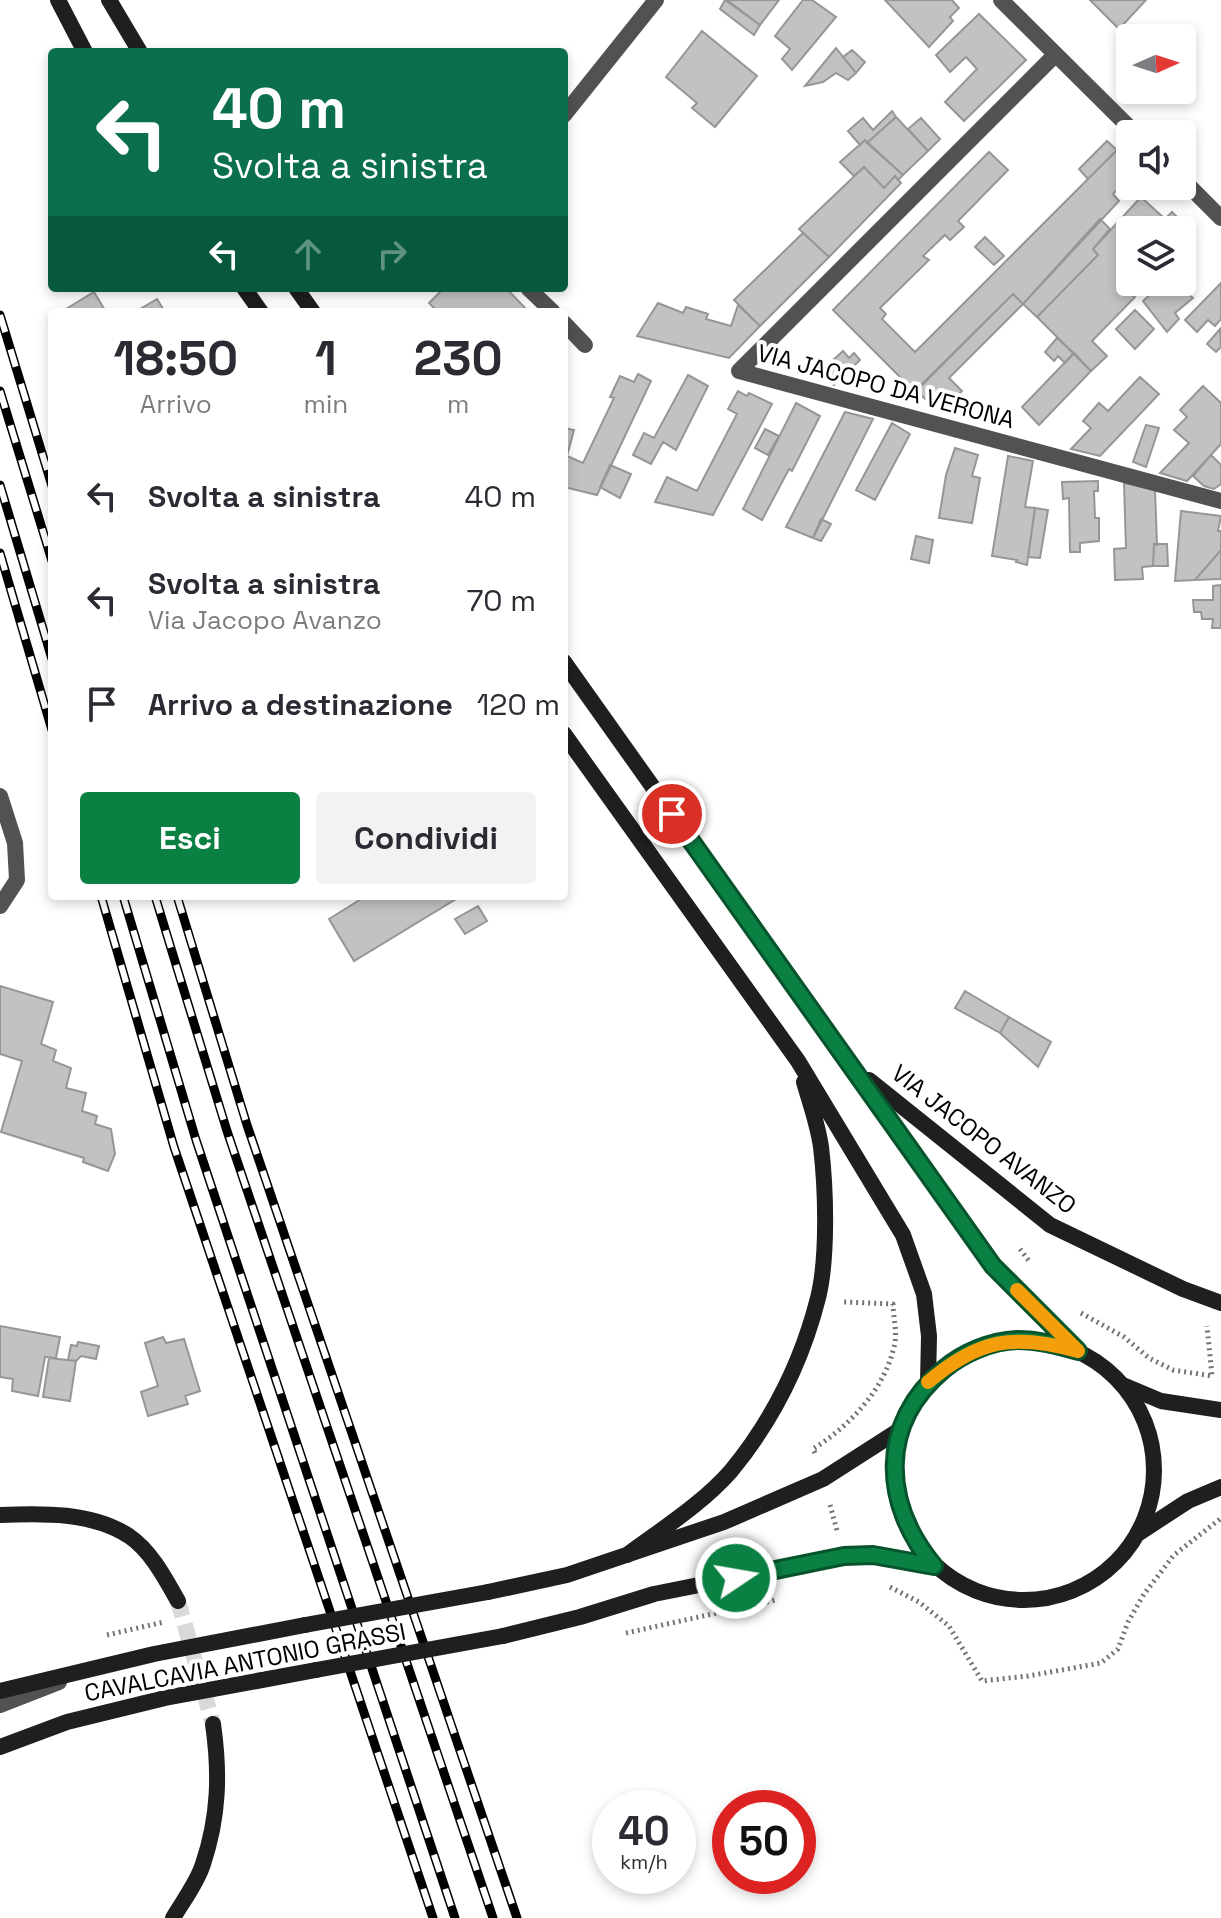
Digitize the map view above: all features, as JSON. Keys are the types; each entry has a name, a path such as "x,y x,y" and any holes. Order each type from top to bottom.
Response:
{"main road":[{"path":"58,0 83,48"},
{"path":"109,0 138,48"},
{"name":"VIA JACOPO AVANZO","path":"568,668 993,1266 1078,1351"},
{"path":"568,740 798,1061 903,1235 924,1294 929,1336 928,1382"},
{"path":"627,1555 696,1503 730,1472 766,1422 796,1366 819,1296 824,1235 821,1145 798,1061"},
{"name":"VIA JACOPO AVANZO","path":"853,1067 1050,1225 1183,1289 1221,1303"},
{"path":"1014,1340 1046,1342 1078,1351 1102,1365 1123,1385 1141,1411 1151,1441 1155,1472 1150,1503 1139,1533 1125,1554 1106,1572 1080,1589 1051,1599 1020,1601 989,1596 960,1584 934,1566 912,1536 898,1502 894,1478 895,1453 912,1404 928,1382 953,1361 993,1344 1014,1340"},
{"path":"1123,1385 1161,1401 1221,1410"},
{"name":"CAVALCAVIA ANTONIO GRASSI","path":"94,1668 567,1575 724,1522 798,1491 834,1473 901,1429"},
{"path":"1139,1533 1188,1501 1221,1487"},
{"path":"0,1515 43,1513 100,1522 130,1537 158,1566 178,1601"},
{"name":"CAVALCAVIA ANTONIO GRASSI","path":"0,1747 67,1722 165,1698 503,1636 654,1594 844,1556 873,1555 934,1566"},
{"path":"0,1691 94,1668"},
{"path":"173,1918 203,1867 216,1812 219,1768 213,1724"}],"street":[{"path":"568,110 656,0"},
{"path":"1001,0 1122,120"},
{"name":"VIA JACOPO DA VERONA","path":"1055,55 739,371 1221,501"},
{"path":"1196,193 1221,218"},
{"path":"532,292 549,308"},
{"path":"568,327 585,345"},
{"path":"0,796 15,843 17,880 0,906"},
{"name":"CAVALCAVIA ANTONIO GRASSI","path":"0,1705 94,1668"}],"path":[{"path":"1020,1249 1036,1271"},
{"path":"813,1449 832,1438 858,1413 881,1381 895,1341 893,1304"},
{"path":"1072,1306 1124,1337 1149,1358 1173,1370 1212,1376 1206,1315"},
{"path":"883,1584 919,1602 949,1626 982,1681 1101,1663 1118,1649 1139,1603 1174,1555 1221,1518"},
{"path":"616,1635 781,1598"}],"building":[{"path":"725,0 760,25 754,35 720,9"},
{"path":"727,0 779,0 760,25"},
{"path":"803,0 812,0 836,17 792,70 782,59 790,49 775,36"},
{"path":"885,0 952,0 959,8 950,17 953,21 929,47"},
{"path":"1090,0 1146,0 1124,24 1116,26"},
{"path":"979,14 1026,60 964,121 945,102 977,69 966,57 950,72 936,55"},
{"path":"702,31 757,76 715,127 692,108 697,103 666,77"},
{"path":"836,48 856,73 848,80 836,73 823,82 805,86"},
{"path":"852,50 865,62 856,73 843,57"},
{"path":"892,111 896,117 867,143 865,140 860,145 848,131 863,118 873,130"},
{"path":"896,117 928,151 903,175 867,143"},
{"path":"921,118 940,139 928,151 908,129"},
{"path":"865,140 903,175 898,180 895,176 884,188 864,167 854,176 840,162"},
{"path":"1107,141 1116,149 1088,179 1079,169"},
{"path":"1116,151 1116,191 1113,194 1119,201 1023,304 1013,294 915,392 833,310 989,152 1008,170 958,221 964,227 950,240 945,235 923,256 929,260 880,308 886,314 882,319 915,352"},
{"path":"864,167 884,188 895,176 901,183 829,257 799,229"},
{"path":"1138,200 1144,200 1162,216 1123,216"},
{"path":"1100,219 1110,229 1093,249 1098,255 1037,317 1023,304"},
{"path":"1116,224 1116,296 1135,297 1092,341 1107,356 1091,371 1037,317 1098,255 1093,249"},
{"path":"803,233 829,257 760,326 734,300"},
{"path":"985,237 1004,256 994,265 975,247"},
{"path":"1221,283 1221,319 1215,326 1208,320 1197,332 1185,320"},
{"path":"94,292 104,308 68,308"},
{"path":"440,292 510,292 525,308 434,308 429,303"},
{"path":"1013,294 1023,304 949,378 962,391 943,409 930,395 925,399 916,390"},
{"path":"1148,296 1193,298 1175,313 1179,319 1167,332 1143,301"},
{"path":"157,299 163,308 142,308"},
{"path":"658,303 683,313 686,307 708,314 706,319 731,326 738,305 760,326 729,358 637,336"},
{"path":"1135,310 1154,329 1135,349 1116,329"},
{"path":"1220,329 1221,347 1216,352 1207,344"},
{"path":"1057,338 1074,353 1065,363 1058,356 1054,361 1045,352"},
{"path":"843,351 849,358 854,353 860,360 834,385 820,372"},
{"path":"1074,353 1091,371 1039,425 1022,407"},
{"path":"638,374 651,381 597,495 568,488 568,456 583,463 614,398 610,397 620,376 634,382"},
{"path":"688,375 708,386 676,450 663,442 651,464 633,455 644,433 654,438"},
{"path":"1140,377 1159,394 1100,456 1071,449 1091,428 1083,421 1099,403 1108,411"},
{"path":"1203,386 1221,403 1221,444 1187,481 1160,473 1189,443 1174,430 1187,417 1180,410"},
{"path":"738,391 772,404 713,515 655,502 667,477 697,491 737,414 728,409"},
{"path":"796,403 820,416 762,520 743,509"},
{"path":"845,412 873,419 813,538 786,527"},
{"path":"892,423 910,434 875,500 856,490"},
{"path":"1146,425 1159,428 1146,467 1133,462"},
{"path":"568,429 574,430 568,452"},
{"path":"765,429 779,436 768,455 755,448"},
{"path":"955,448 978,455 972,476 980,478 972,523 939,518 946,475"},
{"path":"1211,455 1221,465 1221,484 1214,489 1204,486 1193,476"},
{"path":"1008,456 1033,461 1025,507 1035,508 1027,565 992,556"},
{"path":"610,465 631,474 620,498 600,487"},
{"path":"1098,481 1098,491 1094,491 1099,541 1080,543 1080,552 1070,552 1069,498 1063,499 1062,482"},
{"path":"1124,483 1155,490 1157,545 1154,544 1153,566 1142,567 1143,579 1115,580 1114,549 1126,548"},
{"path":"1035,508 1048,510 1040,558 1028,557"},
{"path":"1181,511 1221,516 1218,531 1221,531 1221,550 1195,580 1175,581"},
{"path":"821,519 831,524 821,541 813,538"},
{"path":"916,536 933,540 929,563 911,559"},
{"path":"1154,544 1167,544 1168,566 1153,566"},
{"path":"1221,550 1221,579 1195,580"},
{"path":"1221,585 1221,628 1212,628 1213,619 1202,619 1201,612 1194,612 1193,600 1213,600 1213,586"},
{"path":"360,900 454,900 354,961 329,919"},
{"path":"478,906 487,921 465,934 455,919"},
{"path":"0,986 53,1002 41,1044 56,1050 53,1061 71,1068 66,1088 86,1093 82,1111 97,1116 95,1124 111,1129 115,1154 108,1171 83,1162 84,1158 1,1132 22,1061 0,1054"},
{"path":"965,991 1009,1017 1000,1033 955,1008"},
{"path":"1009,1017 1051,1042 1038,1067 1000,1033"},
{"path":"0,1326 60,1337 56,1358 45,1357 38,1396 12,1391 13,1379 0,1377"},
{"path":"163,1337 166,1343 184,1339 200,1391 185,1396 188,1404 148,1416 141,1392 158,1386 145,1343"},
{"path":"78,1342 99,1346 96,1359 81,1356 76,1361 68,1360 71,1345 77,1346"},
{"path":"49,1358 76,1361 70,1401 43,1397"}],"tunnel":[{"path":"178,1601 213,1724"}],"railway":[{"path":"0,315 48,473"},
{"path":"0,391 48,548"},
{"path":"0,485 48,646"},
{"path":"0,553 48,716"},
{"path":"102,900 174,1147 433,1918"},
{"path":"124,900 196,1140 455,1918"},
{"path":"156,900 227,1131 493,1918"},
{"path":"178,900 247,1125 517,1918"}],"slow traffic":[{"path":"928,1382 953,1361 982,1347 1014,1340 1046,1342 1078,1351 1017,1290"}],"route":[{"path":"672,814 961,1224 993,1266 1078,1351 1046,1342 1014,1340 982,1347 953,1361 928,1382 912,1404 895,1453 894,1478 906,1525 918,1547 934,1566 873,1555 844,1556 736,1578"}]}
